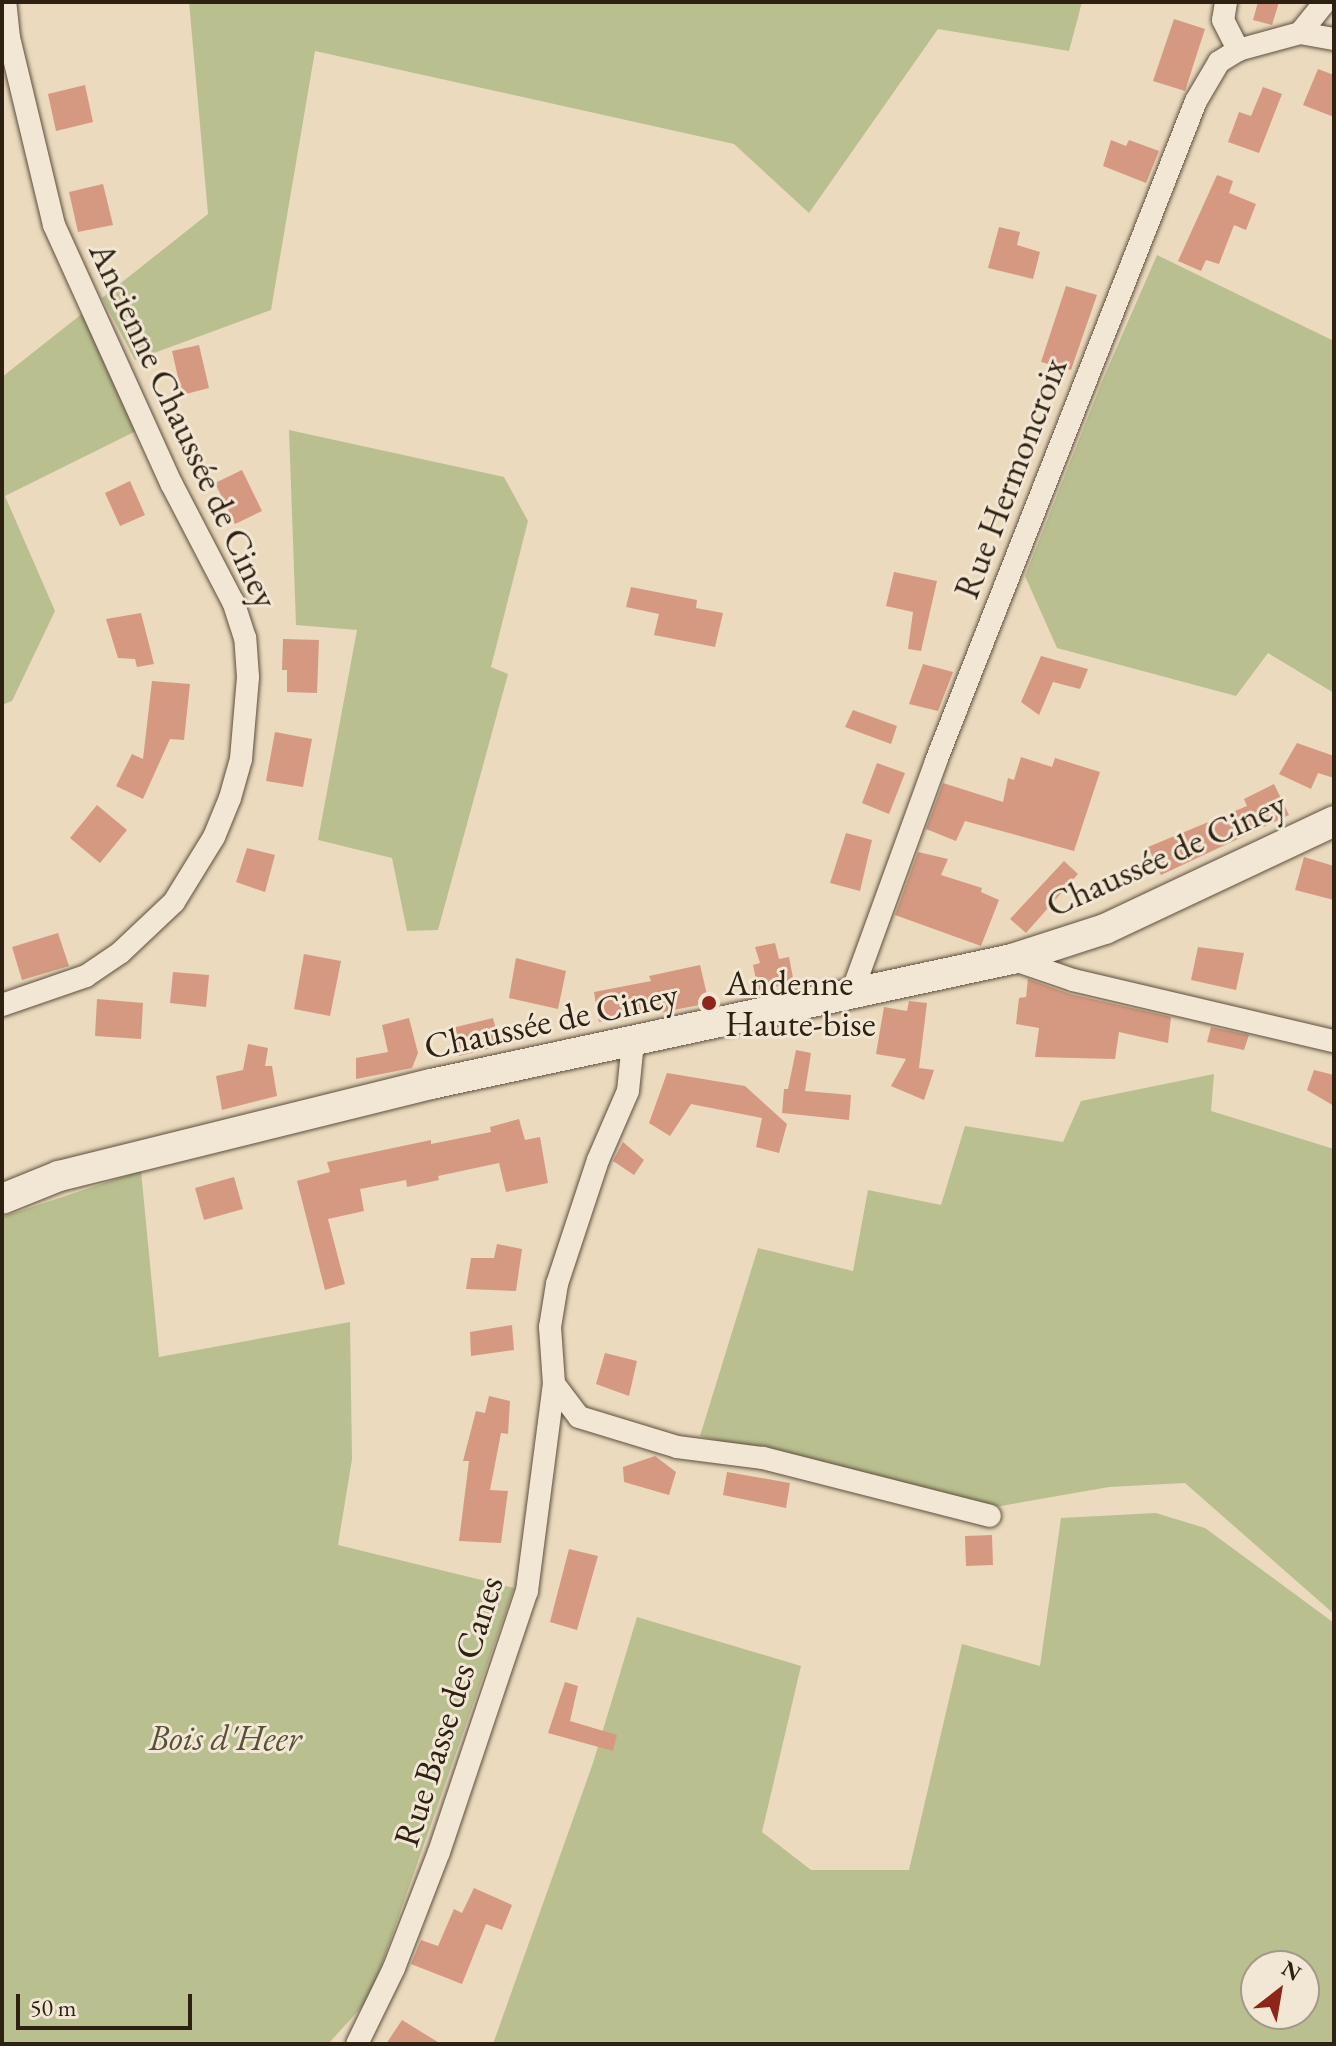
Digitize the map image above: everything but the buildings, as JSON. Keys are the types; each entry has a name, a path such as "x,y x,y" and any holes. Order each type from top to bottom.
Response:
{"main road":[{"name":"Chaussée de Ciney","path":"2,1199 59,1176 240,1130 1012,959 1105,929 1334,821"}],"street":[{"name":"Ancienne Chaussée de Ciney","path":"2,1005 86,976 120,953 174,902 214,837 230,798 241,759 248,677 245,638 233,602 165,469 54,225 9,38 5,2"},
{"path":"1226,2 1223,20 1238,50 1300,33 1334,39"},
{"path":"1300,33 1325,2"},
{"name":"Rue Hermoncroix","path":"851,995 942,746 1196,101 1219,62 1238,50"},
{"path":"1012,959 1073,980 1334,1041"},
{"name":"Rue Basse des Canes","path":"357,2044 394,1968 439,1852 527,1591 554,1384 550,1327 557,1284 598,1160 628,1091 633,1042"},
{"path":"554,1384 579,1417 677,1447 763,1458 990,1516"}],"green space":[{"path":"189,2 1082,2 1069,51 938,29 809,213 734,144 315,51 271,310 135,360 102,298 208,214"},
{"path":"1157,255 1334,341 1334,693 1268,653 1236,696 1057,648 1025,576 1103,379"},
{"path":"83,313 138,430 5,496 55,611 12,701 2,705 2,377"},
{"path":"289,430 504,477 528,521 491,667 508,674 438,930 407,931 392,858 318,840 357,630 296,625"},
{"path":"1214,1074 1211,1111 1334,1149 1334,1614 1185,1483 1109,1487 984,1509 700,1436 758,1248 853,1271 868,1190 941,1205 965,1126 1063,1142 1081,1101"},
{"name":"Bois d'Heer","path":"141,1171 159,1357 350,1322 352,1459 338,1545 514,1588 370,1998 328,2044 2,2044 2,1217"},
{"path":"1156,1513 1205,1528 1334,1623 1334,2044 493,2044 593,1763 637,1617 801,1666 762,1832 811,1870 909,1870 962,1644 1040,1666 1061,1518"}],"place":[{"name":"Andenne Haute-bise","path":"709,1003"}]}
